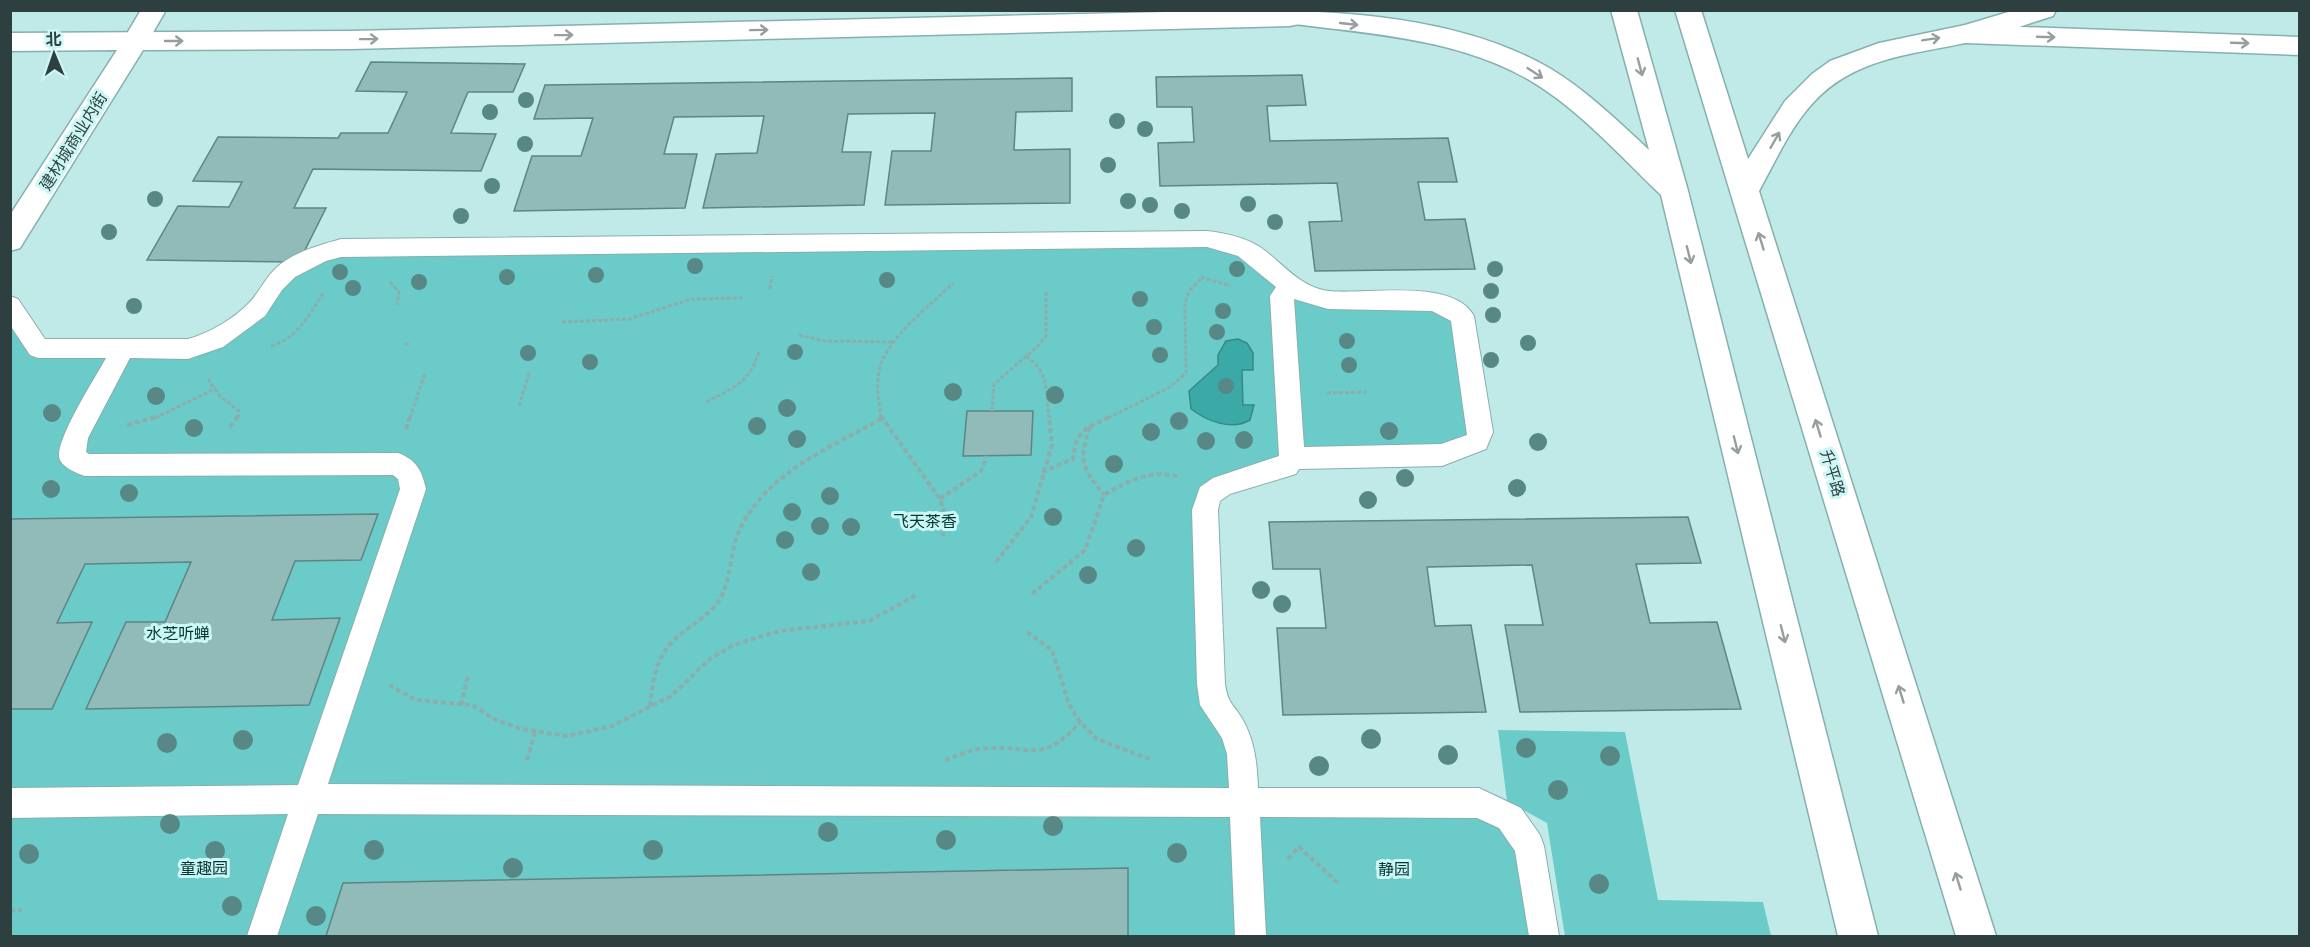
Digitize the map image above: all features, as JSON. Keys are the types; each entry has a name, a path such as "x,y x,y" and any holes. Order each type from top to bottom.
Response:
{"street":[{"name":"建材城商业内街","path":"10,240 154,10"},
{"path":"1249,10 1290,18 1372,26 1462,41 1522,64 1573,98 1674,191"},
{"path":"1624,10 1674,191 1857,936"},
{"name":"升平路","path":"1688,10 1976,936"},
{"path":"1745,190 1803,97 1842,65 1900,44 1966,34 2044,10"},
{"path":"10,42 363,39 1290,18"},
{"path":"1966,34 2300,46"}],"lane":[{"path":"10,306 38,348 188,348 215,340 257,310 274,284 287,271 319,254 341,248 1207,238 1248,251 1291,285 1309,296 1344,302 1430,301 1454,308 1462,316 1481,432 1477,442 1442,455 1292,458"},
{"path":"1250,936 1242,754 1233,730 1214,705 1211,684 1205,510 1209,495 1222,486 1287,466 1292,458 1282,296 1291,285"},
{"path":"123,349 76,437 72,457 86,465 398,464 410,474 414,489 262,936"},
{"path":"10,803 309,799 923,801 1245,807 1479,803 1510,818 1529,846 1544,936"}],"path":[{"path":"1192,275 1238,290"},
{"path":"1042,472 1073,459 1075,440 1090,426 1170,387 1186,373 1185,303 1189,291 1202,278"},
{"path":"385,279 399,292 397,305"},
{"path":"943,536 945,515 940,499 881,419 878,396 879,372 884,355 953,283"},
{"path":"267,347 290,339 303,324 323,293 332,287"},
{"path":"992,411 994,384 1046,336 1046,291"},
{"path":"562,322 630,319 691,299 743,298"},
{"path":"799,335 825,341 895,342"},
{"path":"706,402 749,378 756,367 759,351"},
{"path":"996,562 1031,517 1042,472 1052,445 1049,406 1040,366 1026,356"},
{"path":"214,370 209,381 239,411 238,418 227,430"},
{"path":"519,406 531,370"},
{"path":"398,464 402,456 401,442 425,373"},
{"path":"81,427 121,427 149,420 215,389"},
{"path":"1323,393 1369,393"},
{"path":"650,707 653,679 670,644 714,607 724,592 738,534 759,498 787,472 881,419"},
{"path":"1090,426 1084,448 1085,465 1088,477 1104,495"},
{"path":"940,499 981,471 987,456"},
{"path":"1032,594 1085,550 1104,495 1138,476 1156,471 1215,491"},
{"path":"354,666 416,700 472,705 496,720 521,729 567,736 612,726 671,696 710,659 733,645 779,632 869,621 917,595"},
{"path":"1027,632 1052,650 1069,704 1080,722 1097,739 1162,764"},
{"path":"461,705 468,676"},
{"path":"923,801 927,779 946,758 981,749 1042,751 1066,738 1080,722"},
{"path":"1245,807 1288,860 1299,847 1339,884"},
{"path":"10,911 22,910"}],"green space":[{"path":"1207,239 1309,296 1454,308 1477,442 1292,458 1209,495 1211,684 1245,802 1479,803 1529,846 1544,936 11,936 10,306 38,348 215,340 319,254"},
{"path":"1498,730 1625,732 1658,900 1763,902 1771,936 1565,936 1547,823 1507,801"}],"shaded area":[{"path":"1238,339 1247,343 1253,353 1253,370 1242,370 1243,405 1254,405 1250,420 1227,425 1212,421 1191,409 1189,391 1218,365 1218,355 1226,341"}],"building":[{"path":"371,62 525,64 513,92 468,92 451,133 496,134 481,171 313,169 294,208 326,208 299,262 147,260 178,206 229,207 242,182 193,181 218,137 338,138 341,133 388,133 407,92 356,91"},
{"path":"1302,75 1306,105 1267,106 1270,141 1448,138 1457,182 1418,182 1425,220 1465,219 1475,269 1315,271 1309,222 1342,221 1337,183 1160,186 1158,143 1194,142 1192,107 1157,107 1156,77"},
{"path":"1072,78 1072,111 1016,112 1014,150 1070,149 1070,203 885,205 892,151 931,151 935,113 848,114 842,152 871,152 864,205 703,208 716,154 757,153 764,116 674,117 664,154 697,154 685,208 514,211 532,156 581,156 593,118 534,119 545,85"},
{"path":"967,411 1033,411 1031,455 963,456"},
{"path":"378,514 361,560 295,561 272,620 340,618 309,705 86,709 126,622 165,622 191,562 85,564 57,623 92,622 52,709 10,709 10,519"},
{"path":"1688,517 1701,563 1636,564 1650,623 1717,622 1741,709 1520,712 1505,625 1543,625 1532,565 1427,567 1435,626 1471,625 1486,712 1283,715 1277,628 1326,628 1320,569 1273,569 1269,522"},
{"path":"1128,868 1128,936 326,936 343,883"}],"park label":[{"name":"飞天茶香","path":"925,521"},
{"name":"水芝听蝉","path":"178,633"},
{"name":"童趣园","path":"204,868"},
{"name":"静园","path":"1394,869"}]}
